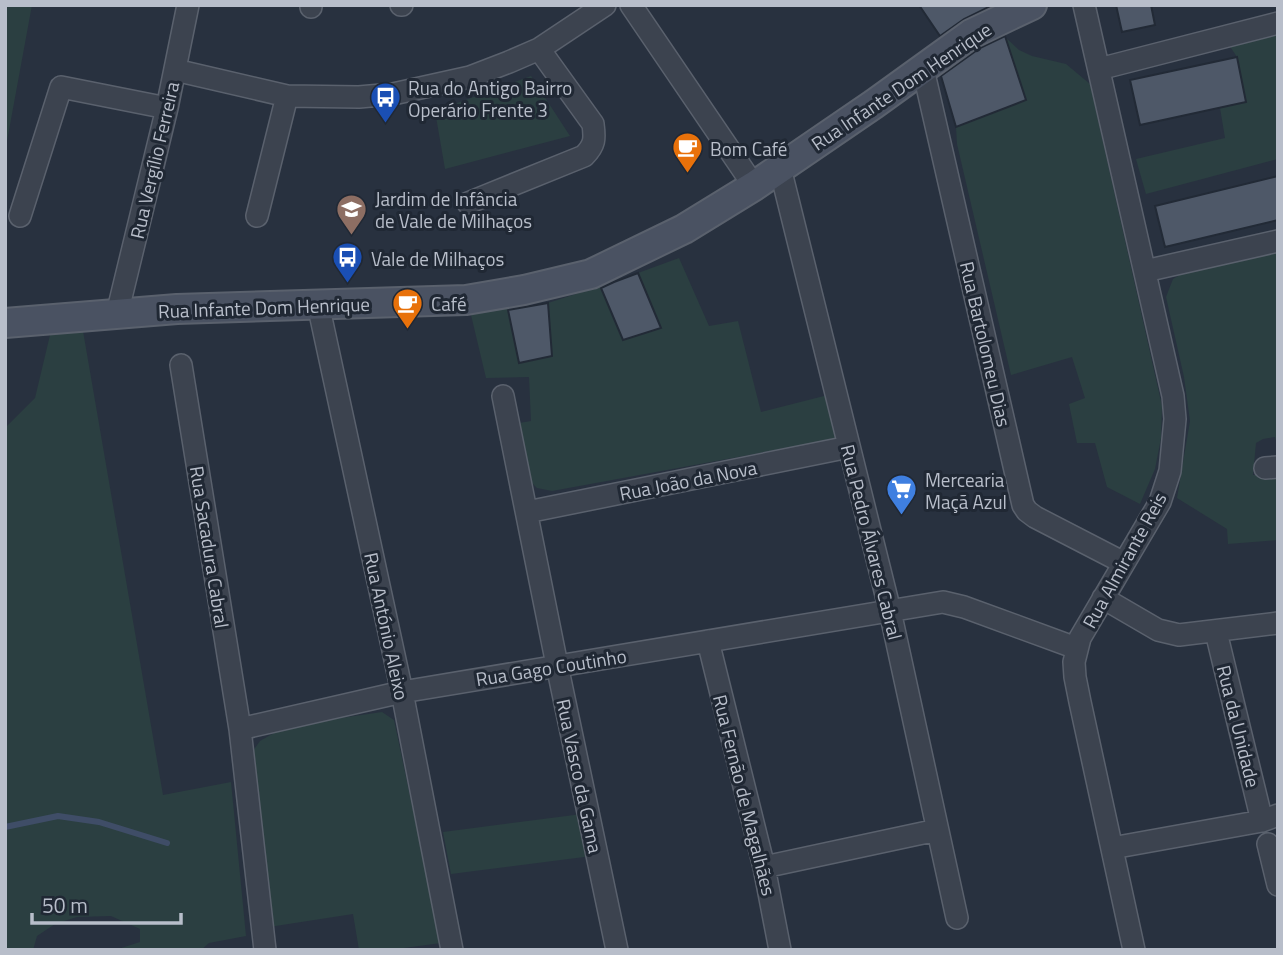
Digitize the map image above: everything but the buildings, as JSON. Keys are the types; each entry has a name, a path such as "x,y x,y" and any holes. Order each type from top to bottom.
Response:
{"street":[{"name":"Rua Vergílio Ferreira","path":"117,314 167,107 188,5"},
{"path":"175,70 287,96 359,97 393,94 470,77 539,49 606,5"},
{"path":"631,5 754,186"},
{"name":"Rua Infante Dom Henrique","path":"5,323 177,309 466,300 591,274 684,229 754,186 971,34 1032,5"},
{"name":"Rua Almirante Reis","path":"1084,5 1173,396 1175,419 1170,471 1160,502 1086,626 1076,648 1074,662 1074,677 1134,950"},
{"path":"1099,69 1278,23"},
{"path":"468,203 584,156 592,149 593,124 539,49"},
{"name":"Rua Bartolomeu Dias","path":"923,69 1023,505 1027,512 1035,517 1124,563"},
{"path":"20,216 61,87 167,107"},
{"path":"257,215 287,96"},
{"name":"Rua Pedro Álvares Cabral","path":"780,168 890,611 957,918"},
{"path":"1145,271 1278,241"},
{"name":"Rua António Aleixo","path":"318,304 402,692 453,950"},
{"name":"Rua Sacadura Cabral","path":"181,365 240,729"},
{"name":"Rua Vasco da Gama","path":"503,396 617,950"},
{"name":"Rua João da Nova","path":"527,512 849,447"},
{"path":"1103,598 1158,630 1179,635 1278,623"},
{"name":"Rua Gago Coutinho","path":"240,729 402,692 937,603 950,603 1076,648"},
{"name":"Rua da Unidade","path":"1216,632 1270,818"},
{"name":"Rua Fernão de Magalhães","path":"708,641 764,867 780,950"},
{"path":"240,729 265,950"},
{"path":"1112,848 1270,818"},
{"path":"764,867 937,830"},
{"path":"1268,844 1278,885"}],"green space":[{"path":"5,5 32,5 5,152"},
{"path":"1278,31 1278,159 1146,194 1136,159 1225,138 1220,108 1246,102 1237,57 1227,42"},
{"path":"1005,37 1019,50 1032,56 1066,64 1090,84 1162,406 1161,438 1155,469 1140,504 1107,487 1095,443 1077,443 1069,404 1085,398 1072,357 1011,375 957,144 956,127 1026,99"},
{"path":"531,76 570,136 445,169 435,111"},
{"path":"1278,249 1278,448 1275,437 1256,443 1253,475 1278,473 1278,540 1228,544 1227,529 1177,498 1190,421 1184,377 1166,297 1173,279 1183,273"},
{"path":"679,258 709,326 738,321 761,412 828,395 836,439 552,491 537,488 530,481 519,423 531,421 529,377 486,378 471,315 508,308 519,363 552,356 548,303 600,286 623,340 661,327 638,273"},
{"path":"83,331 163,795 231,782 246,936 209,943 201,950 115,950 140,942 140,929 111,916 77,917 55,924 37,936 33,950 5,950 5,428 35,398 50,335"},
{"path":"382,712 394,720 441,943 389,950 359,950 353,914 269,927 250,755 260,741 286,726"},
{"path":"582,814 592,856 451,874 443,832"}],"waterway":[{"path":"5,827 58,816 99,822 167,843"}],"place":[{"name":"Rua do Antigo Bairro Operário Frente 3","path":"385,125"},
{"name":"Bom Café","path":"687,175"},
{"name":"Jardim de Infância de Vale de Milhaços","path":"352,236"},
{"name":"Vale de Milhaços","path":"348,285"},
{"name":"Café","path":"408,330"},
{"name":"Mercearia Maçã Azul","path":"902,517"}]}
